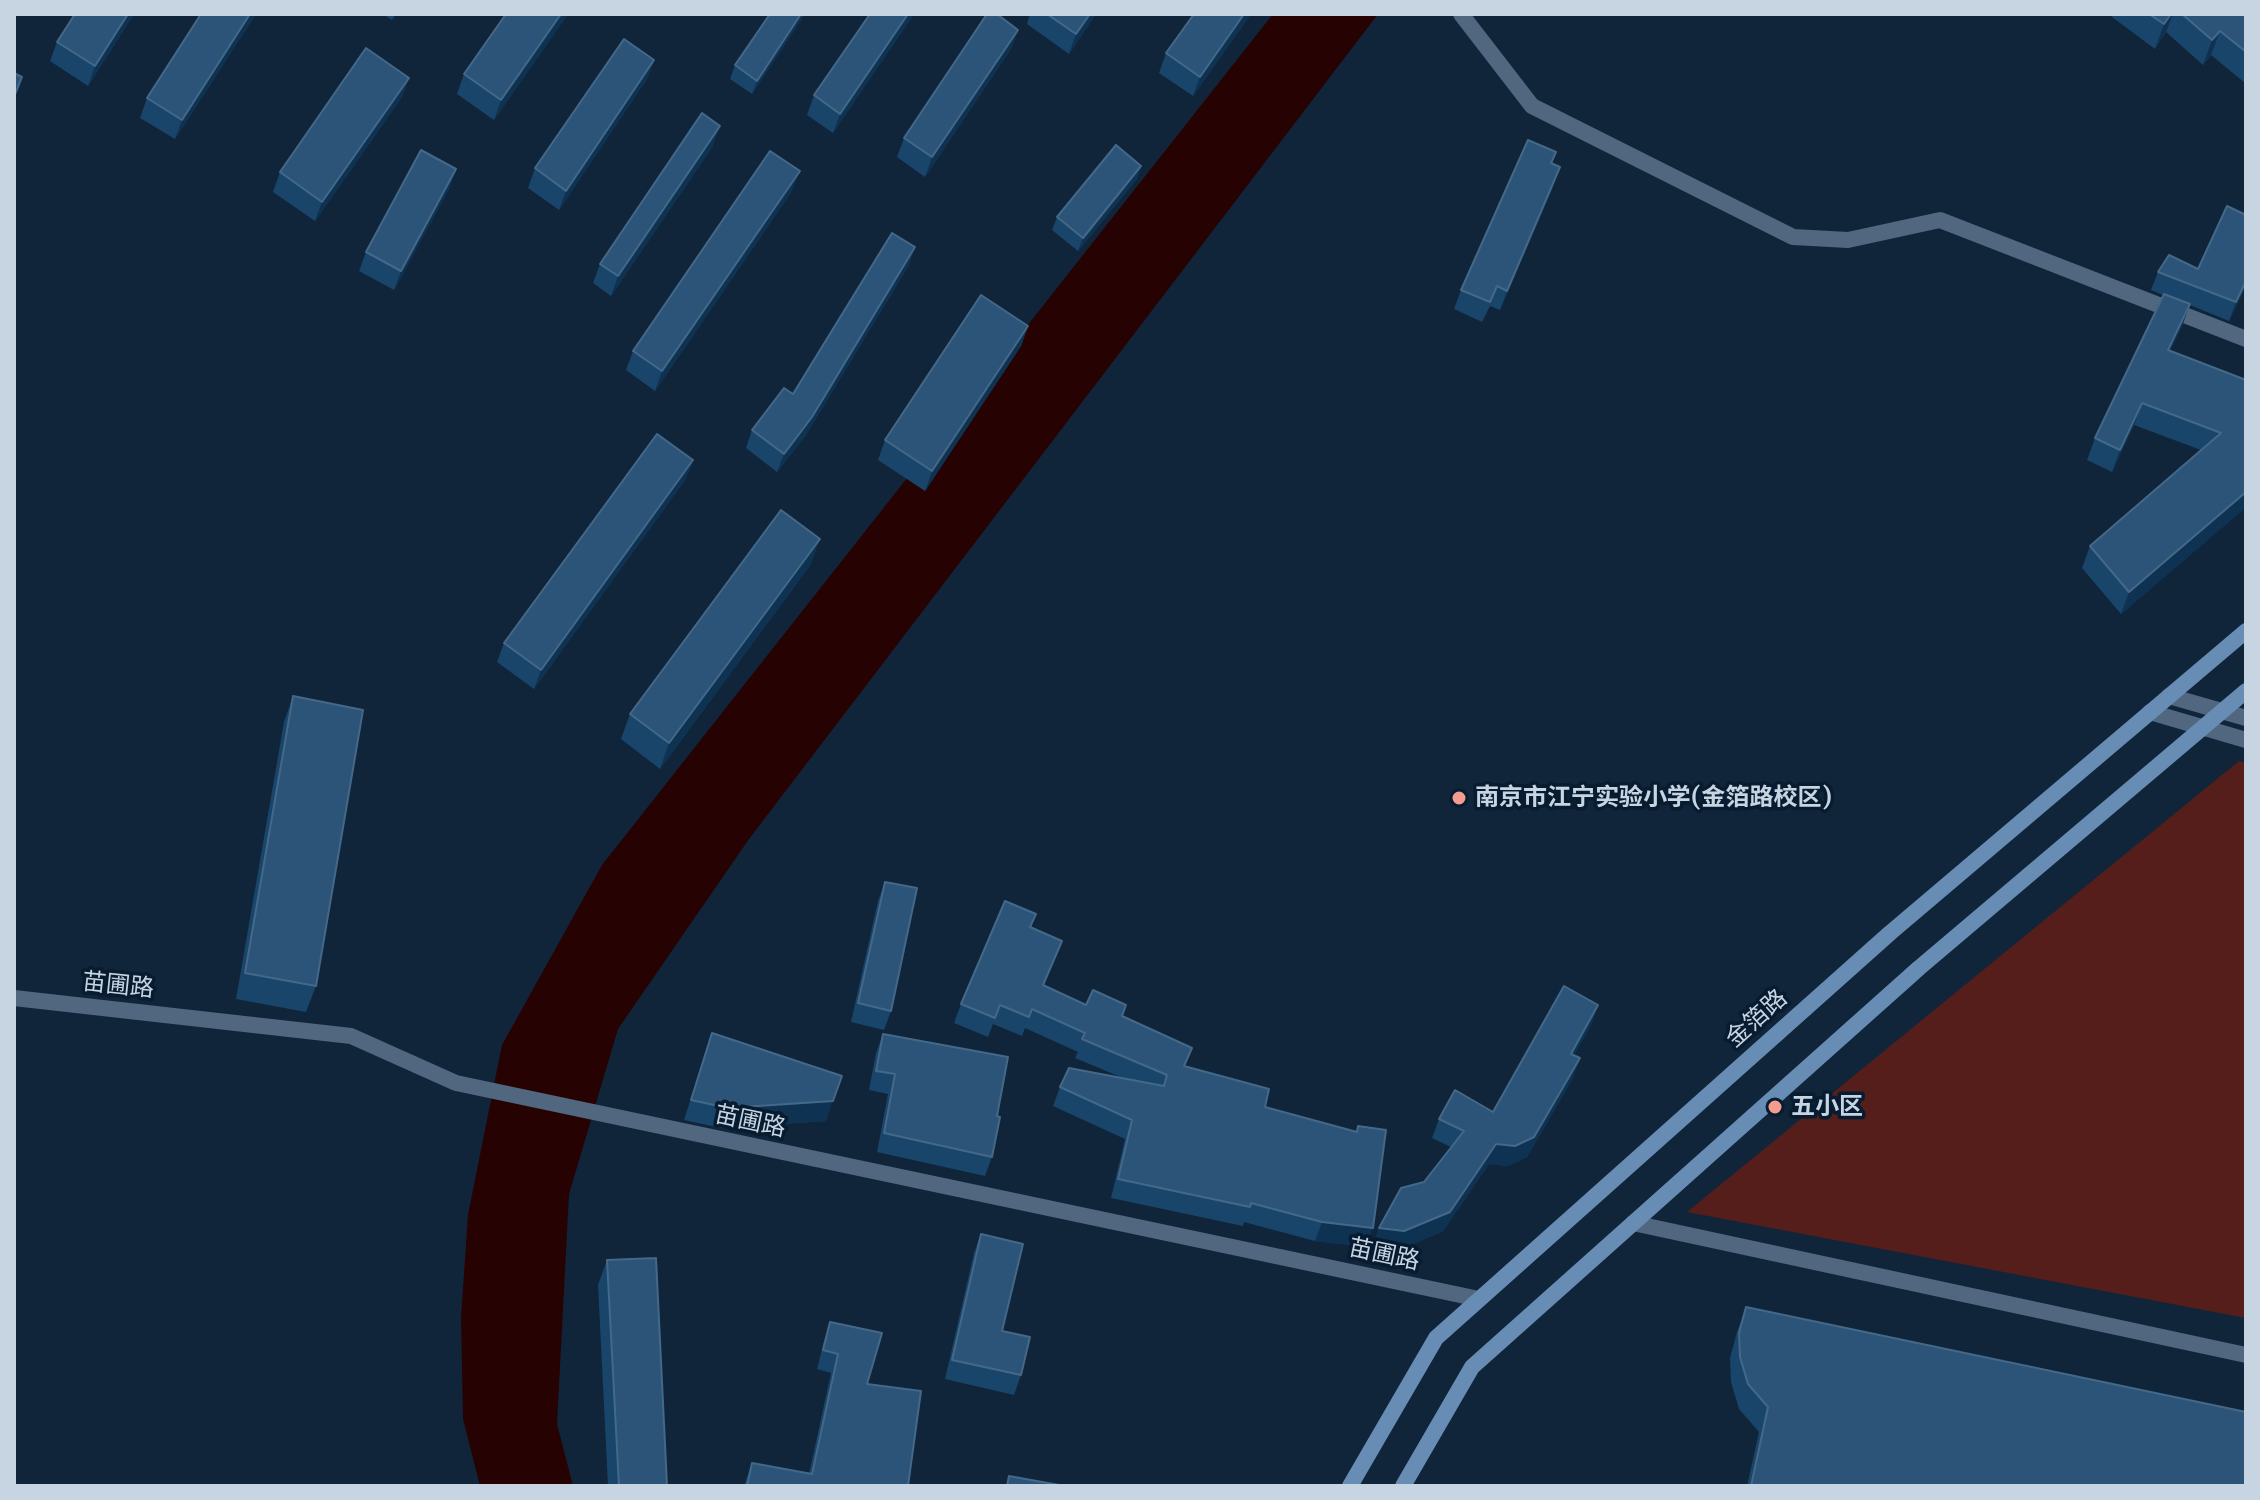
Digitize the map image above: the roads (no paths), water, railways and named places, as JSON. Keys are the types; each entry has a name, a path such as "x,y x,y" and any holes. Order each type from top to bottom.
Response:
{"main road":[{"name":"金箔路","path":"1350,1486 1436,1338 1890,933 2246,631"},
{"path":"1403,1486 1472,1367 1919,968 2246,691"}],"street":[{"path":"1461,14 1532,106 1793,237 1848,240 1940,220 2246,339"},
{"path":"2169,696 2246,718"},
{"path":"2150,712 2246,740"},
{"name":"苗圃路","path":"14,998 351,1036 456,1083 1479,1299"},
{"path":"1633,1223 2246,1355"}],"place":[{"name":"南京市江宁实验小学(金箔路校区)","path":"1459,798"},
{"name":"五小区","path":"1775,1107"}]}
